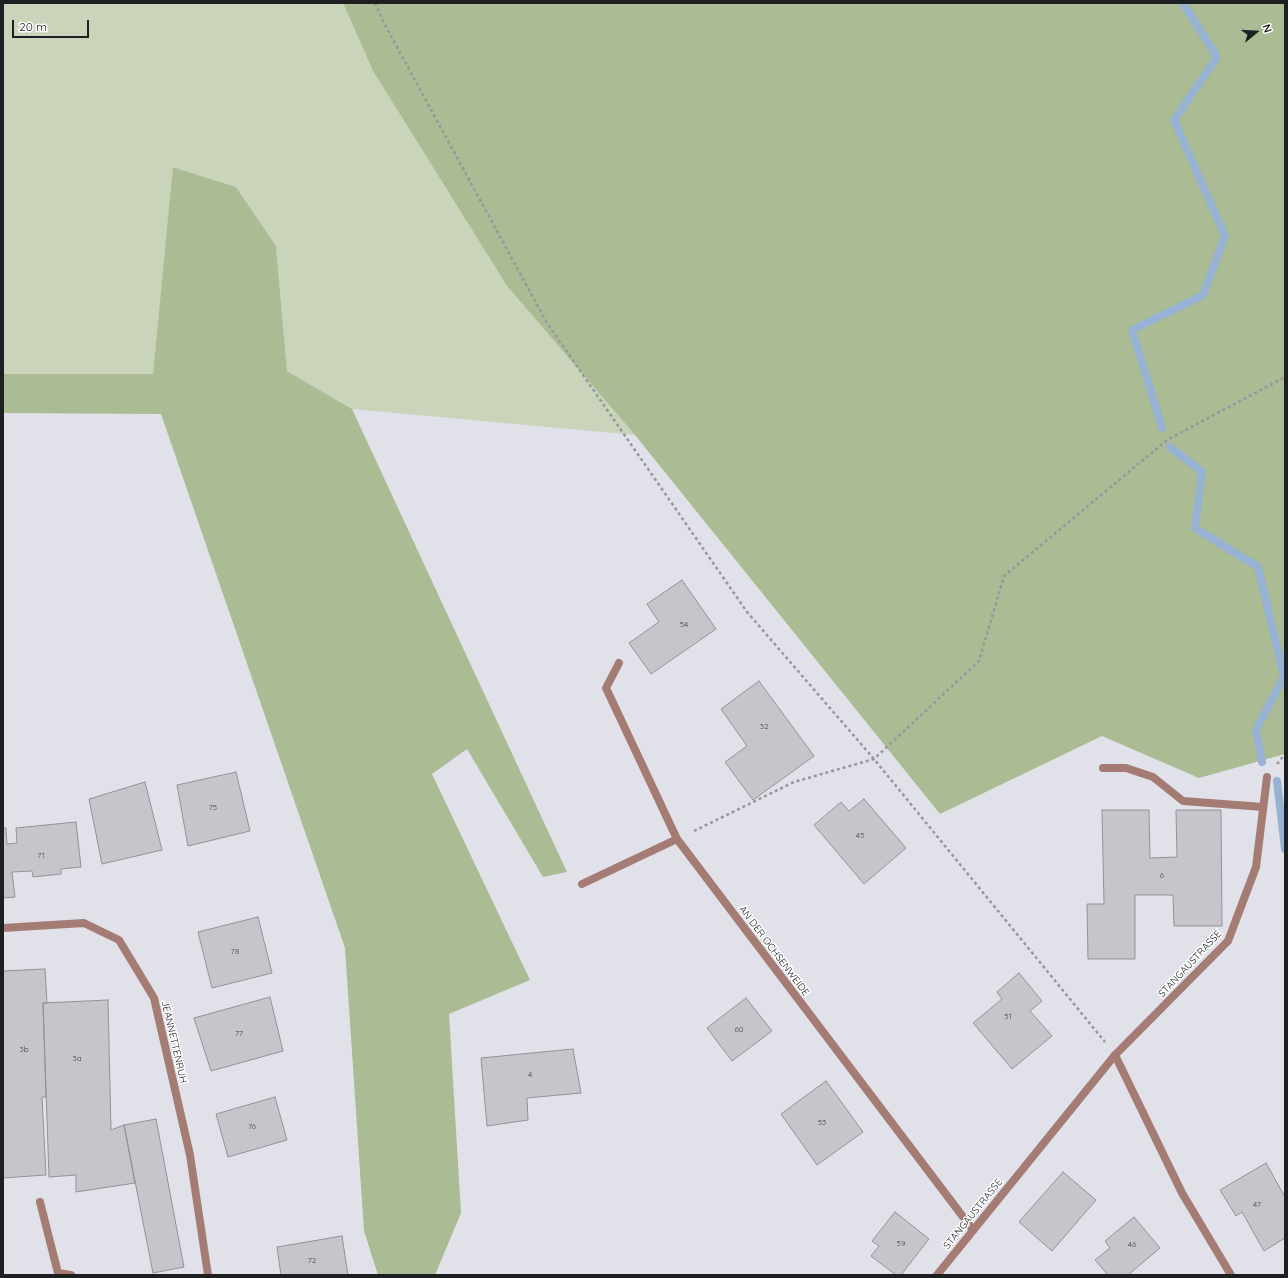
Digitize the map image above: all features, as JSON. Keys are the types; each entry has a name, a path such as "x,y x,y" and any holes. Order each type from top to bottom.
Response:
{"street":[{"name":"AN DER OCHSENWEIDE","path":"619,663 606,688 677,840 973,1230"},
{"path":"1103,768 1126,768 1153,777 1183,801 1263,807"},
{"name":"STANGAUSTRASSE","path":"937,1275 1115,1055 1228,941 1256,867 1266,777"},
{"path":"582,884 677,840"},
{"name":"JEANNETTENRUH","path":"3,928 84,923 119,940 154,998 190,1155 208,1275"},
{"path":"1115,1055 1182,1193 1231,1275"},
{"path":"40,1202 58,1273 71,1275"}],"path":[{"path":"375,3 389,32 547,323 747,612 874,759 1115,1055"},
{"path":"677,840 794,782 874,759 979,661 1004,576 1167,440 1285,377"}],"green space":[{"path":"3,3 343,3 373,71 507,286 635,435 352,409 287,371 276,246 236,187 174,167 153,374 3,374"},
{"path":"343,3 1285,3 1285,754 1199,778 1102,736 940,814 635,435 507,286 373,71"},
{"path":"173,167 236,187 276,246 287,371 352,409 567,872 543,877 467,749 432,774 530,980 449,1014 461,1213 435,1275 378,1275 364,1231 345,948 161,414 3,413 3,374 153,374"}],"building":[{"path":"682,580 716,629 651,674 629,643 659,622 647,604"},
{"path":"759,681 814,756 753,800 725,762 747,746 721,709"},
{"path":"236,772 250,831 188,846 177,785"},
{"path":"145,782 162,850 102,864 89,799"},
{"path":"864,799 906,848 864,884 814,825 841,802 849,811"},
{"path":"1102,810 1149,810 1150,858 1177,857 1176,810 1221,810 1222,926 1174,926 1173,895 1135,895 1135,959 1088,959 1087,904 1104,904"},
{"path":"76,822 81,867 61,869 61,874 33,877 32,871 12,872 15,897 3,898 3,828 6,828 7,844 17,843 16,828"},
{"path":"258,917 272,973 212,988 198,932"},
{"path":"45,969 47,1003 43,1003 46,1097 42,1097 46,1175 3,1178 3,971"},
{"path":"1019,973 1042,1001 1030,1011 1052,1036 1012,1069 973,1023 1002,999 997,992"},
{"path":"270,997 283,1051 211,1071 194,1018"},
{"path":"746,998 772,1031 732,1061 707,1028"},
{"path":"108,1000 111,1130 124,1125 135,1183 76,1192 76,1175 49,1177 43,1003"},
{"path":"573,1049 581,1093 527,1098 528,1120 487,1126 481,1058"},
{"path":"826,1081 863,1132 817,1165 781,1114"},
{"path":"275,1097 287,1140 228,1157 216,1114"},
{"path":"156,1119 184,1267 153,1273 124,1125"},
{"path":"1266,1163 1285,1197 1285,1238 1264,1251 1242,1212 1236,1216 1220,1190"},
{"path":"1063,1172 1096,1200 1052,1251 1019,1222"},
{"path":"895,1212 929,1239 901,1275 896,1275 871,1256 879,1246 872,1241"},
{"path":"1134,1217 1160,1248 1128,1275 1108,1275 1095,1260 1110,1248 1105,1241"},
{"path":"342,1236 348,1275 281,1275 277,1247"}],"waterway":[{"path":"1162,428 1132,330 1203,295 1225,236 1174,120 1217,57 1183,3"},
{"path":"1170,447 1202,472 1195,528 1258,567 1284,676 1256,730 1262,762"},
{"path":"1277,781 1285,849"}]}
